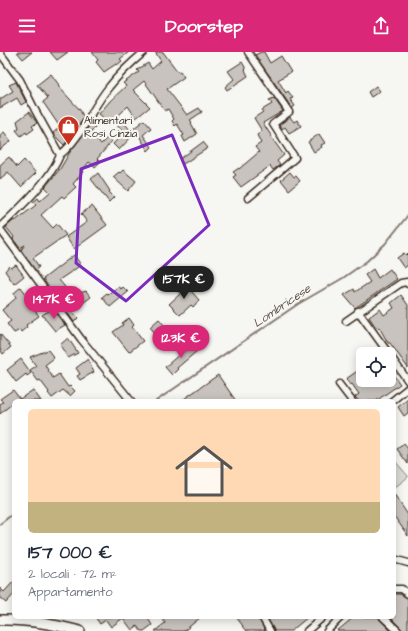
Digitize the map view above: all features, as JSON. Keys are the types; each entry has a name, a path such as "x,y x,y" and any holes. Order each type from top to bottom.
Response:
{"street":[{"path":"130,399 81,339 0,228 50,174 57,164 60,155 76,139 109,87 129,64 144,52"},
{"path":"248,52 289,112 274,124 295,158 248,198"},
{"path":"0,53 20,80 60,155"},
{"path":"346,321 358,311 401,283 407,282 408,284"},
{"path":"358,311 384,347"},
{"path":"396,364 408,381"},
{"path":"339,384 350,399"},
{"path":"394,399 408,388"},
{"path":"396,560 408,563"},
{"path":"396,589 402,589 408,594"},
{"path":"0,620 12,616"},
{"path":"263,619 270,631"},
{"path":"307,631 321,619"},
{"path":"327,631 339,619"},
{"path":"385,619 398,631"},
{"path":"0,620 47,620 80,631"}],"highlighted area":[{"path":"172,135 209,225 126,301 76,263 81,169"}],"shaded area":[{"path":"396,462 408,476 396,486"}],"building":[{"path":"17,52 32,52 23,59"},
{"path":"50,52 68,52 57,60"},
{"path":"92,52 129,52 120,59 122,61 117,65 116,64 104,72 96,62 98,60"},
{"path":"155,52 163,52 178,72 180,71 184,77 167,89 187,115 199,108 202,112 190,120 197,134 185,142 182,136 184,135 177,124 175,126 172,121 174,119 168,109 165,111 144,81 133,90 150,107 136,118 128,106 118,116 134,134 119,150 113,144 124,133 112,120 110,123 99,114 126,86 123,83 139,72 137,70 148,63 152,69 161,61"},
{"path":"264,52 270,63 281,56 291,72 278,80 286,93 288,91 293,98 290,99 295,106 292,108 255,55"},
{"path":"242,62 248,76 227,90 225,87 234,79 228,71"},
{"path":"51,74 59,85 58,86 80,110 84,118 64,145 53,133 60,127 43,102 48,98 37,85"},
{"path":"16,82 26,102 21,105 17,98 0,108 0,99 13,91 9,85"},
{"path":"376,86 380,91 371,97 368,92"},
{"path":"274,98 283,111 263,123 284,155 277,161 280,165 273,170 270,166 241,187 233,177 236,175 233,172 239,169 259,152 255,147 261,143 257,135 262,131 254,118 263,112 262,110 272,104 269,100"},
{"path":"29,112 37,123 32,126 34,129 21,136 16,130 19,128 17,121"},
{"path":"290,117 294,122 297,120 301,126 289,133 285,127 282,129 279,125"},
{"path":"94,118 99,121 90,134 101,144 108,137 112,141 97,159 100,162 95,167 89,162 73,184 76,187 64,198 62,196 41,215 53,228 57,224 66,235 33,258 39,267 35,270 21,250 25,245 20,248 6,227 36,205 33,202 38,198 40,201 50,192 45,187 60,169"},
{"path":"144,120 151,128 143,135 152,147 148,151 138,134 133,129"},
{"path":"4,132 11,141 0,150 0,135"},
{"path":"319,134 325,143 314,152 308,142"},
{"path":"203,142 208,148 183,164 180,159"},
{"path":"9,157 17,167 24,160 36,173 21,187 8,172 0,179 0,165"},
{"path":"123,170 136,181 128,191 113,177"},
{"path":"290,172 300,181 289,190 281,180"},
{"path":"98,173 110,191 109,192 114,197 109,202 91,179"},
{"path":"92,206 107,225 74,249 66,237 87,222 81,214"},
{"path":"404,253 406,255 408,253 408,265 404,268 397,258"},
{"path":"74,255 81,265 59,280 65,287 56,294 43,279"},
{"path":"16,265 24,276 14,284 5,271 9,266 11,268"},
{"path":"373,269 378,278 390,269 397,279 355,308 344,295 354,289 355,292 370,282 365,275"},
{"path":"186,285 199,300 193,307 191,305 180,315 169,304 180,294 178,291"},
{"path":"21,287 27,295 37,287 43,296 31,305 39,316 26,325 27,327 21,332 20,330 14,333 7,324 11,321 2,310 16,298 14,293"},
{"path":"118,287 121,289 123,287 128,292 110,307 102,297"},
{"path":"75,288 80,293 86,291 91,297 72,311 78,318 74,322 64,308 76,298 69,292"},
{"path":"401,295 408,305 408,368 396,351 396,347 393,347 390,343 388,343 379,327 378,328 375,326 369,317 380,309 384,315 394,308 391,303"},
{"path":"52,309 65,325 55,331 42,315"},
{"path":"129,318 134,325 132,327 143,341 129,352 113,332 123,325 122,323"},
{"path":"159,319 164,325 155,333 150,327"},
{"path":"0,334 11,347 3,354 0,349"},
{"path":"68,338 78,353 68,358 60,345"},
{"path":"191,344 197,351 177,368 178,369 172,375 165,367"},
{"path":"48,350 54,358 45,365 53,378 59,374 68,387 70,386 75,391 70,396 63,390 52,398 40,380 38,381 30,370 36,366 30,357"},
{"path":"21,359 31,373 27,376 26,374 16,382 7,370"},
{"path":"88,359 94,372 80,380 77,376 80,374 76,368"},
{"path":"356,372 356,387 396,387 379,399 357,399 355,397 359,394 352,384 350,385 346,379"},
{"path":"218,375 235,399 184,399"},
{"path":"396,378 400,384 396,387"},
{"path":"13,390 20,399 12,399 12,404 0,414 0,404 3,402 0,399"},
{"path":"33,390 40,399 20,399"},
{"path":"408,399 408,413 404,416 398,407"},
{"path":"404,444 408,449 408,464 397,449"},
{"path":"396,497 408,515 408,536 396,519"},
{"path":"12,583 12,596 6,603 0,598 0,588 4,592"},
{"path":"396,594 400,594 408,598 408,631 402,631 392,619 396,619"},
{"path":"96,619 122,619 111,627 106,620 100,624"},
{"path":"124,619 148,619 152,625 144,631 141,631 137,626 132,630"},
{"path":"162,619 199,619 184,631 155,631 165,623"},
{"path":"238,619 259,619 265,631 246,631"},
{"path":"268,619 306,619 291,631 274,631"},
{"path":"352,619 380,619 391,631 337,631"}],"waterway":[{"name":"Lombricese","path":"159,399 298,304 343,278 367,261 385,244 408,215"},
{"name":"Lombricese","path":"0,524 12,515"}],"place":[{"name":"Alimentari Rosi Cinzia","path":"69,146"}]}
